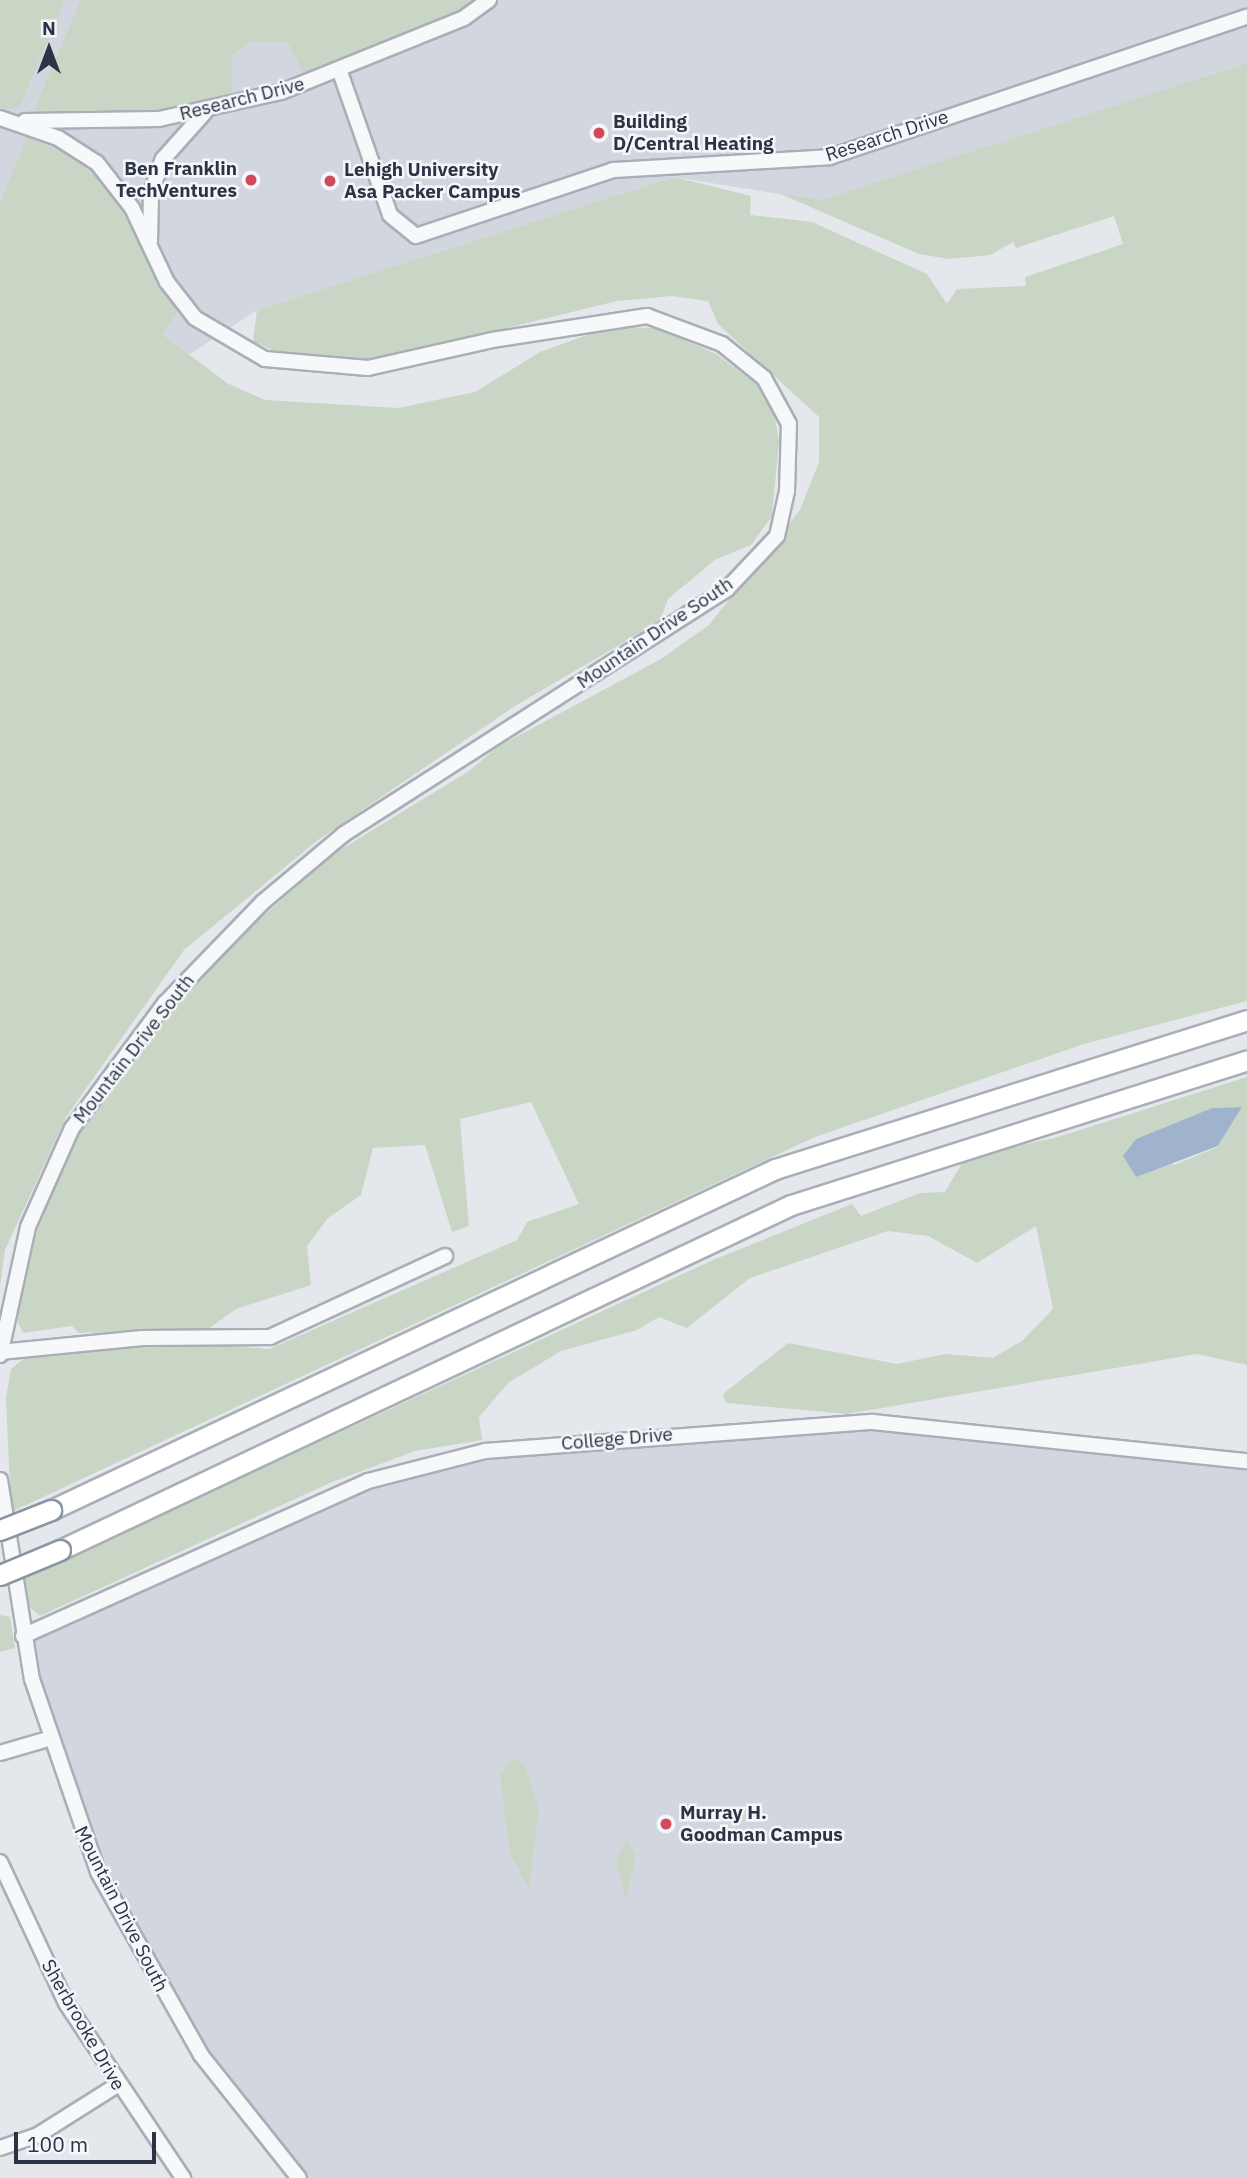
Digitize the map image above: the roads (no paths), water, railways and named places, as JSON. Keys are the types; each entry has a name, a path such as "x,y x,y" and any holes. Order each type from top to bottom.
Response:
{"highway":[{"path":"0,1530 51,1510 775,1169 1247,1020"},
{"path":"0,1576 791,1205 1247,1060"}],"street":[{"name":"Research Drive","path":"17,121 159,119 206,111 340,72 464,18 489,0"},
{"name":"Research Drive","path":"340,72 390,215 416,236 613,170 830,157 1247,17"},
{"path":"150,246 151,193 172,144 206,111"},
{"name":"Mountain Drive South","path":"0,118 17,121 97,163 132,208 150,246 195,318 233,345 287,364 368,368 530,333 647,316 722,344 764,378 789,424 787,491 777,536 727,589 344,834 263,902 165,1003 72,1128 28,1227 0,1353"},
{"path":"159,119 172,144"},
{"path":"0,1353 142,1338 270,1337 445,1256"},
{"name":"College Drive","path":"23,1636 368,1481 485,1451 873,1422 1247,1461"},
{"name":"Mountain Drive South","path":"0,1480 23,1636 48,1739 99,1872 152,1976 231,2097 299,2178"},
{"path":"0,1753 48,1739"},
{"name":"Sherbrooke Drive","path":"0,1861 49,1970 117,2085 183,2178"},
{"path":"0,2148 38,2135 117,2085"}],"water":[{"path":"1242,1107 1218,1146 1136,1177 1123,1156 1136,1139 1212,1108"}],"place":[{"name":"Building D/Central Heating","path":"599,133"},
{"name":"Ben Franklin TechVentures","path":"251,180"},
{"name":"Lehigh University Asa Packer Campus","path":"330,181"},
{"name":"Murray H. Goodman Campus","path":"666,1824"}]}
